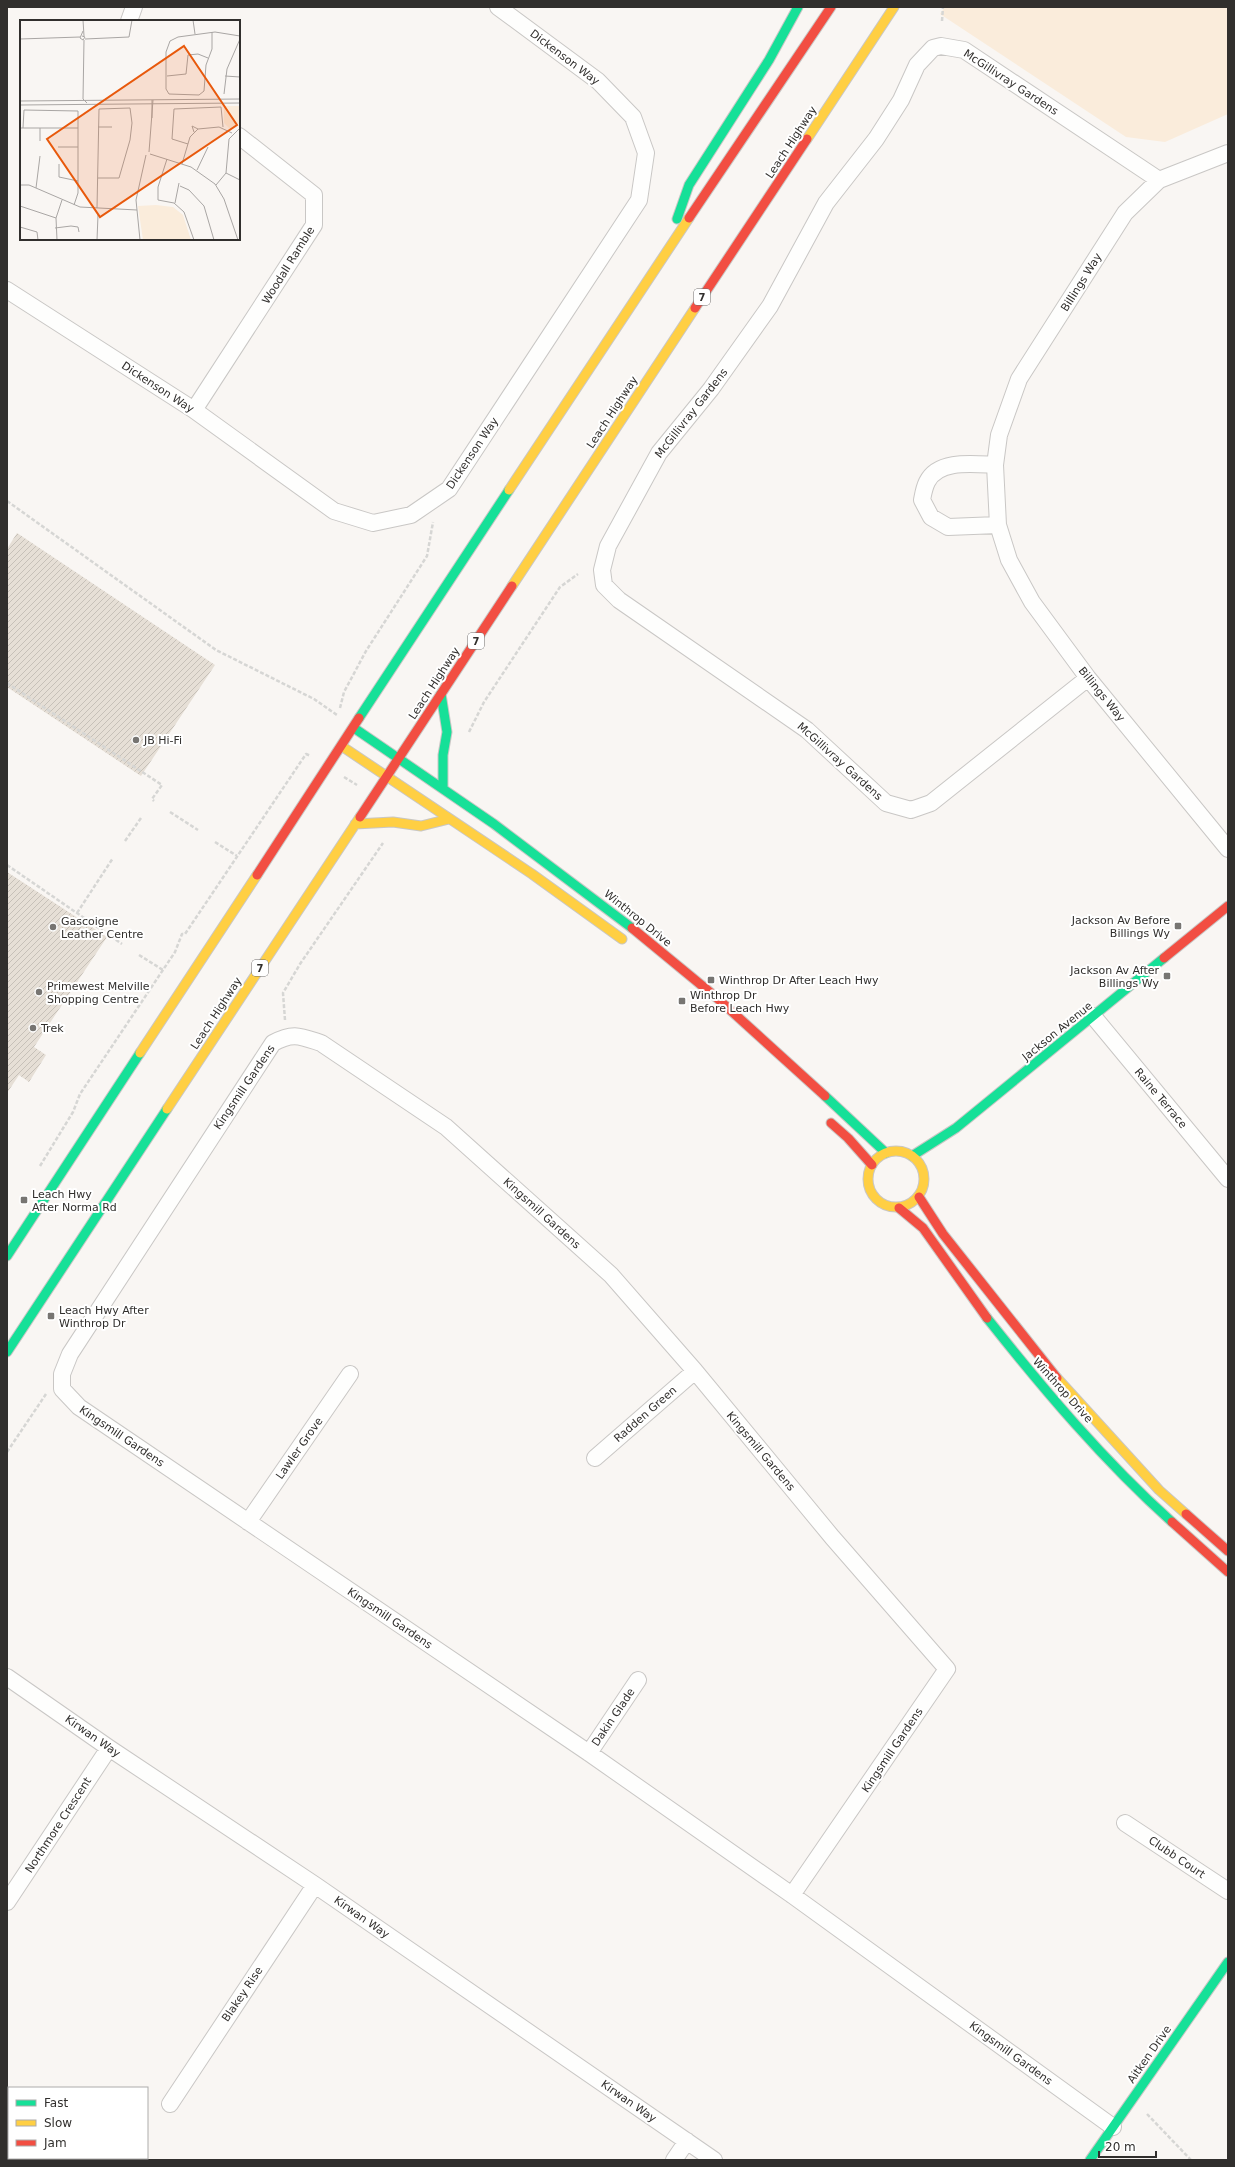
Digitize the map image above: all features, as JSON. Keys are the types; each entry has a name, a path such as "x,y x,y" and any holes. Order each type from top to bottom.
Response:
{"main road":[{"path":"665,250 689,185 769,60 798,7"},
{"path":"7,1256 329,768 665,250 830,7"},
{"name":"Leach Highway","path":"7,1352 894,7"},
{"path":"441,694 447,732 443,755 443,788"},
{"name":"Winthrop Drive","path":"354,728 443,788 596,900 663,953 718,999 886,1153"},
{"path":"342,747 387,776 581,909 629,945"},
{"path":"355,824 393,822 421,826 449,819"},
{"name":"Jackson Avenue","path":"912,1156 956,1128 1228,906"},
{"path":"826,1118 848,1138 872,1165"},
{"name":"Jackson Avenue","path":"937,1152 956,1128"},
{"path":"895,1151 912,1156 926,1167 923,1188 919,1197 914,1202 899,1208 882,1204 873,1195 868,1183 872,1165 886,1153 895,1151"},
{"name":"Winthrop Drive","path":"919,1197 943,1234 1044,1364 1159,1490 1228,1551"},
{"name":"Winthrop Drive","path":"899,1208 923,1228 969,1294 1033,1376 1142,1494 1228,1572"},
{"name":"Aitken Drive","path":"1090,2160 1228,1962"}],"street":[{"path":"129,20 134,7"},
{"name":"Dickenson Way","path":"7,290 194,410 334,511 374,523 411,515 449,489 639,200 646,153 633,117 598,81 498,7"},
{"name":"McGillivray Gardens","path":"1088,678 931,803 910,810 886,803 807,730 619,600 604,585 602,570 608,546 618,524 659,453 711,388 770,306 826,203 876,139 901,100 916,65 932,48 941,46 964,50 1159,180"},
{"name":"Woodall Ramble","path":"194,410 314,225 314,196 240,137"},
{"name":"Billings Way","path":"1228,152 1159,180 1125,213 1019,379 999,434 995,464 998,525 1009,560 1032,602 1088,678 1228,849"},
{"path":"995,464 956,464 937,471 927,482 922,500 931,517 948,527 998,525"},
{"name":"Raine Terrace","path":"1093,1016 1228,1179"},
{"name":"Kingsmill Gardens","path":"792,1895 947,1669 832,1537 695,1371 611,1275 446,1127 321,1043 299,1035 286,1036 273,1043 70,1354 62,1374 62,1389 79,1407 589,1753 792,1895 1113,2126"},
{"name":"Radden Green","path":"595,1458 695,1371"},
{"name":"Lawler Grove","path":"248,1522 350,1374"},
{"name":"Kirwan Way","path":"7,1677 109,1748 315,1885 714,2160"},
{"name":"Dakin Glade","path":"589,1753 638,1680"},
{"name":"Northmore Crescent","path":"7,1902 109,1748"},
{"name":"Clubb Court","path":"1125,1823 1228,1891"},
{"name":"Blakey Rise","path":"170,2104 315,1885"},
{"path":"674,2160 687,2141"}],"path":[{"path":"942,21 943,7"},
{"path":"7,501 216,650 314,699 338,715"},
{"path":"334,721 338,715 344,692 366,651 427,556 434,516 431,502"},
{"path":"467,734 484,702 560,587 578,574"},
{"path":"7,683 162,785 153,800"},
{"path":"312,757 315,751"},
{"path":"36,1171 73,1112 80,1094 175,952 182,934 184,934 204,908 237,856 306,754 374,796"},
{"path":"170,812 198,830"},
{"path":"125,841 141,818"},
{"path":"286,1036 283,993 300,964 387,836"},
{"path":"215,842 237,856"},
{"path":"77,913 113,858"},
{"path":"7,865 122,944"},
{"path":"140,956 163,970"},
{"path":"7,1452 50,1387 62,1389"},
{"path":"1132,2099 1191,2160"}],"shaded area":[{"path":"945,7 1228,7 1228,114 1165,142 1126,137 940,14"}],"building":[{"path":"17,533 215,665 141,776 7,687 7,549"},
{"name":"Primewest Melville Shopping Centre","path":"7,872 107,937 34,1047 46,1055 29,1082 19,1075 7,1093"}],"traffic: fast":[{"path":"677,219 689,185 769,60 798,7"},
{"path":"359,718 509,490"},
{"path":"441,694 447,732 443,755 443,788"},
{"path":"354,728 494,824 632,928"},
{"path":"912,1156 956,1128 1164,958"},
{"path":"7,1256 140,1053"},
{"path":"825,1096 886,1153"},
{"path":"7,1352 167,1109"},
{"path":"987,1318 1030,1372 1075,1424 1122,1475 1172,1522"},
{"path":"1090,2160 1228,1962"}],"traffic: slow":[{"path":"807,139 894,7"},
{"path":"509,490 689,218"},
{"path":"512,586 695,308"},
{"path":"343,747 532,874 622,939"},
{"path":"167,1109 360,817"},
{"path":"355,824 393,822 421,826 449,819"},
{"path":"140,1053 257,875"},
{"path":"891,1151 901,1151 916,1159 922,1168 924,1179 922,1190 916,1199 901,1207 891,1207 880,1202 873,1195 868,1184 868,1174 873,1163 880,1156 891,1151"},
{"path":"1057,1378 1159,1490 1186,1514"}],"traffic: jam":[{"path":"689,218 831,7"},
{"path":"695,308 807,139"},
{"path":"360,817 512,586"},
{"path":"257,875 359,718"},
{"path":"1164,958 1228,906"},
{"path":"632,928 717,998 825,1096"},
{"path":"831,1123 848,1138 872,1165"},
{"path":"919,1197 943,1234 1057,1378"},
{"path":"899,1208 923,1228 987,1318"},
{"path":"1186,1514 1228,1551"},
{"path":"1172,1522 1228,1572"}],"place":[{"name":"JB Hi-Fi","path":"136,740"},
{"name":"Jackson Av Before Billings Wy","path":"1178,926"},
{"name":"Gascoigne Leather Centre","path":"53,927"},
{"name":"Jackson Av After Billings Wy","path":"1167,976"},
{"name":"Winthrop Dr After Leach Hwy","path":"711,980"},
{"name":"Primewest Melville Shopping Centre","path":"39,992"},
{"name":"Winthrop Dr Before Leach Hwy","path":"682,1001"},
{"name":"Trek","path":"33,1028"},
{"name":"Leach Hwy After Norma Rd","path":"24,1200"},
{"name":"Leach Hwy After Winthrop Dr","path":"51,1316"}]}
